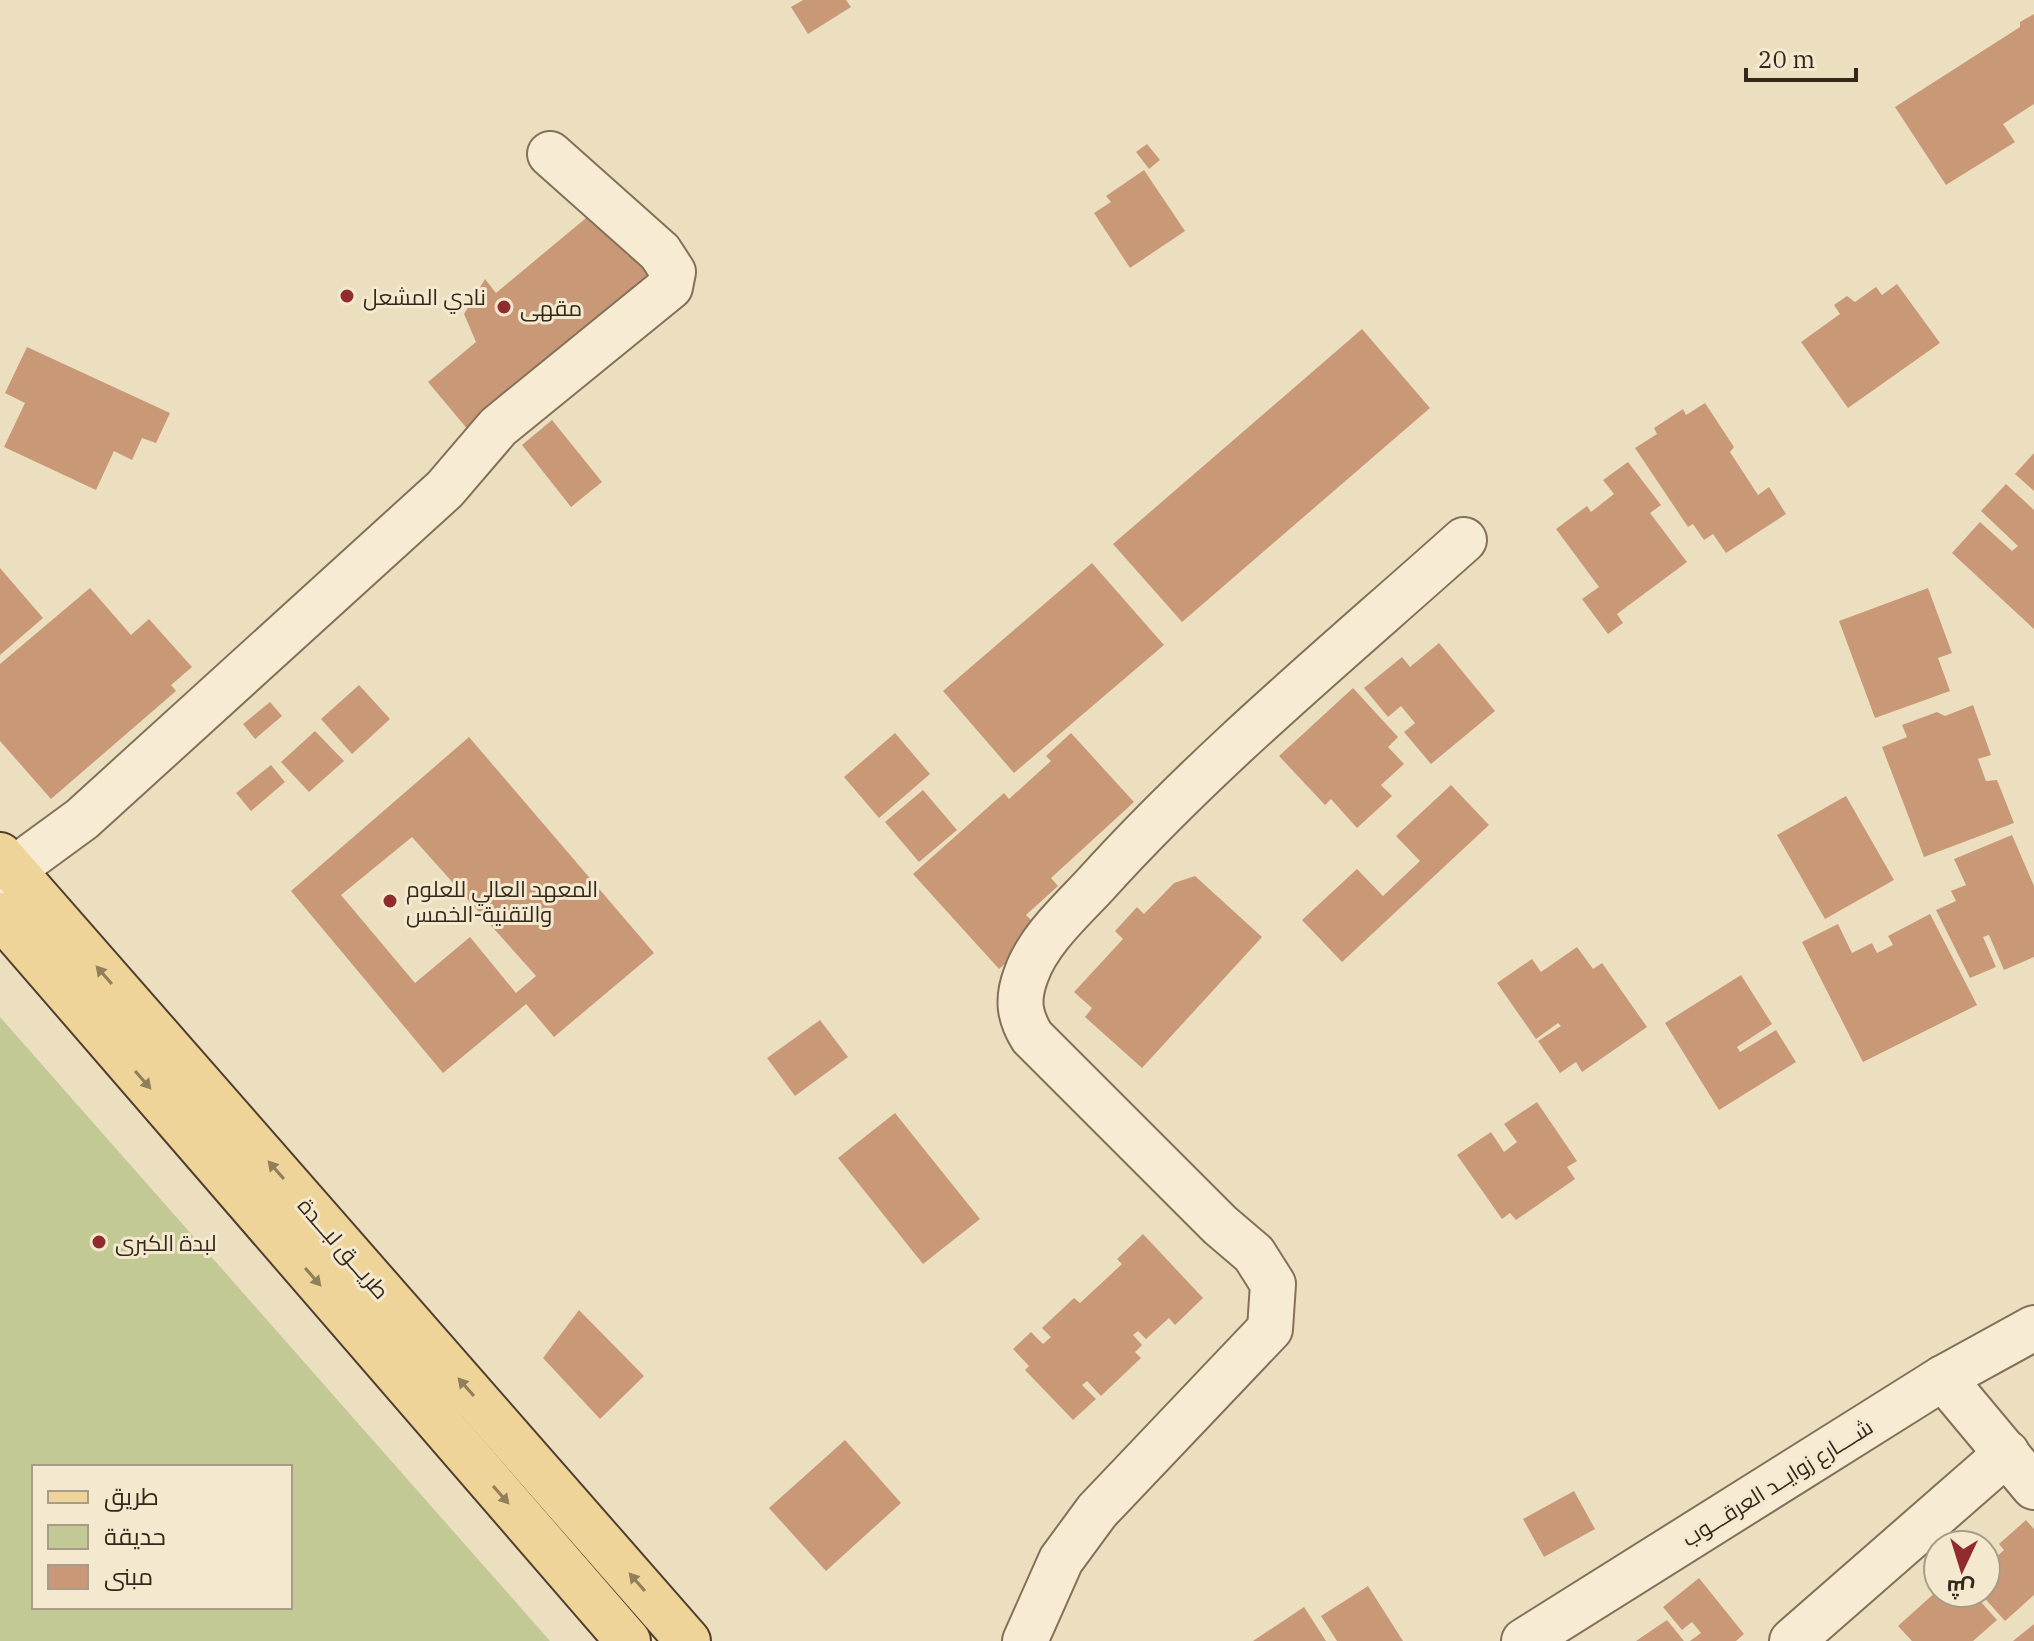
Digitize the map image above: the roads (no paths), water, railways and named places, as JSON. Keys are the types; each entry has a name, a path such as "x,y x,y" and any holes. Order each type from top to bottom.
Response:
{"main road":[{"name":"طريـــق لبـــدة","path":"4,868 688,1641"},
{"name":"طريـــق لبـــدة","path":"0,915 628,1641"}],"street":[{"path":"4,868 82,819 445,489 498,427 670,287 673,272 660,252 550,154"},
{"path":"1025,1641 1061,1560 1097,1511 1270,1329 1274,1309 1273,1284 1254,1254 1220,1225 1032,1037 1020,1018 1019,999 1027,972 1054,930 1156,818 1464,540"},
{"name":"شــــارع زوايــد العرقـــوب","path":"1524,1641 1943,1378 2034,1328"},
{"path":"1943,1378 2034,1487"},
{"path":"1792,1641 2007,1453"}],"place":[{"name":"نادي المشعل","path":"347,296"},
{"name":"مقهى","path":"504,307"},
{"name":"المعهد العالي للعلوم والتقنية-الخمس","path":"390,901"},
{"name":"لبدة الكبرى","path":"99,1242"}]}
